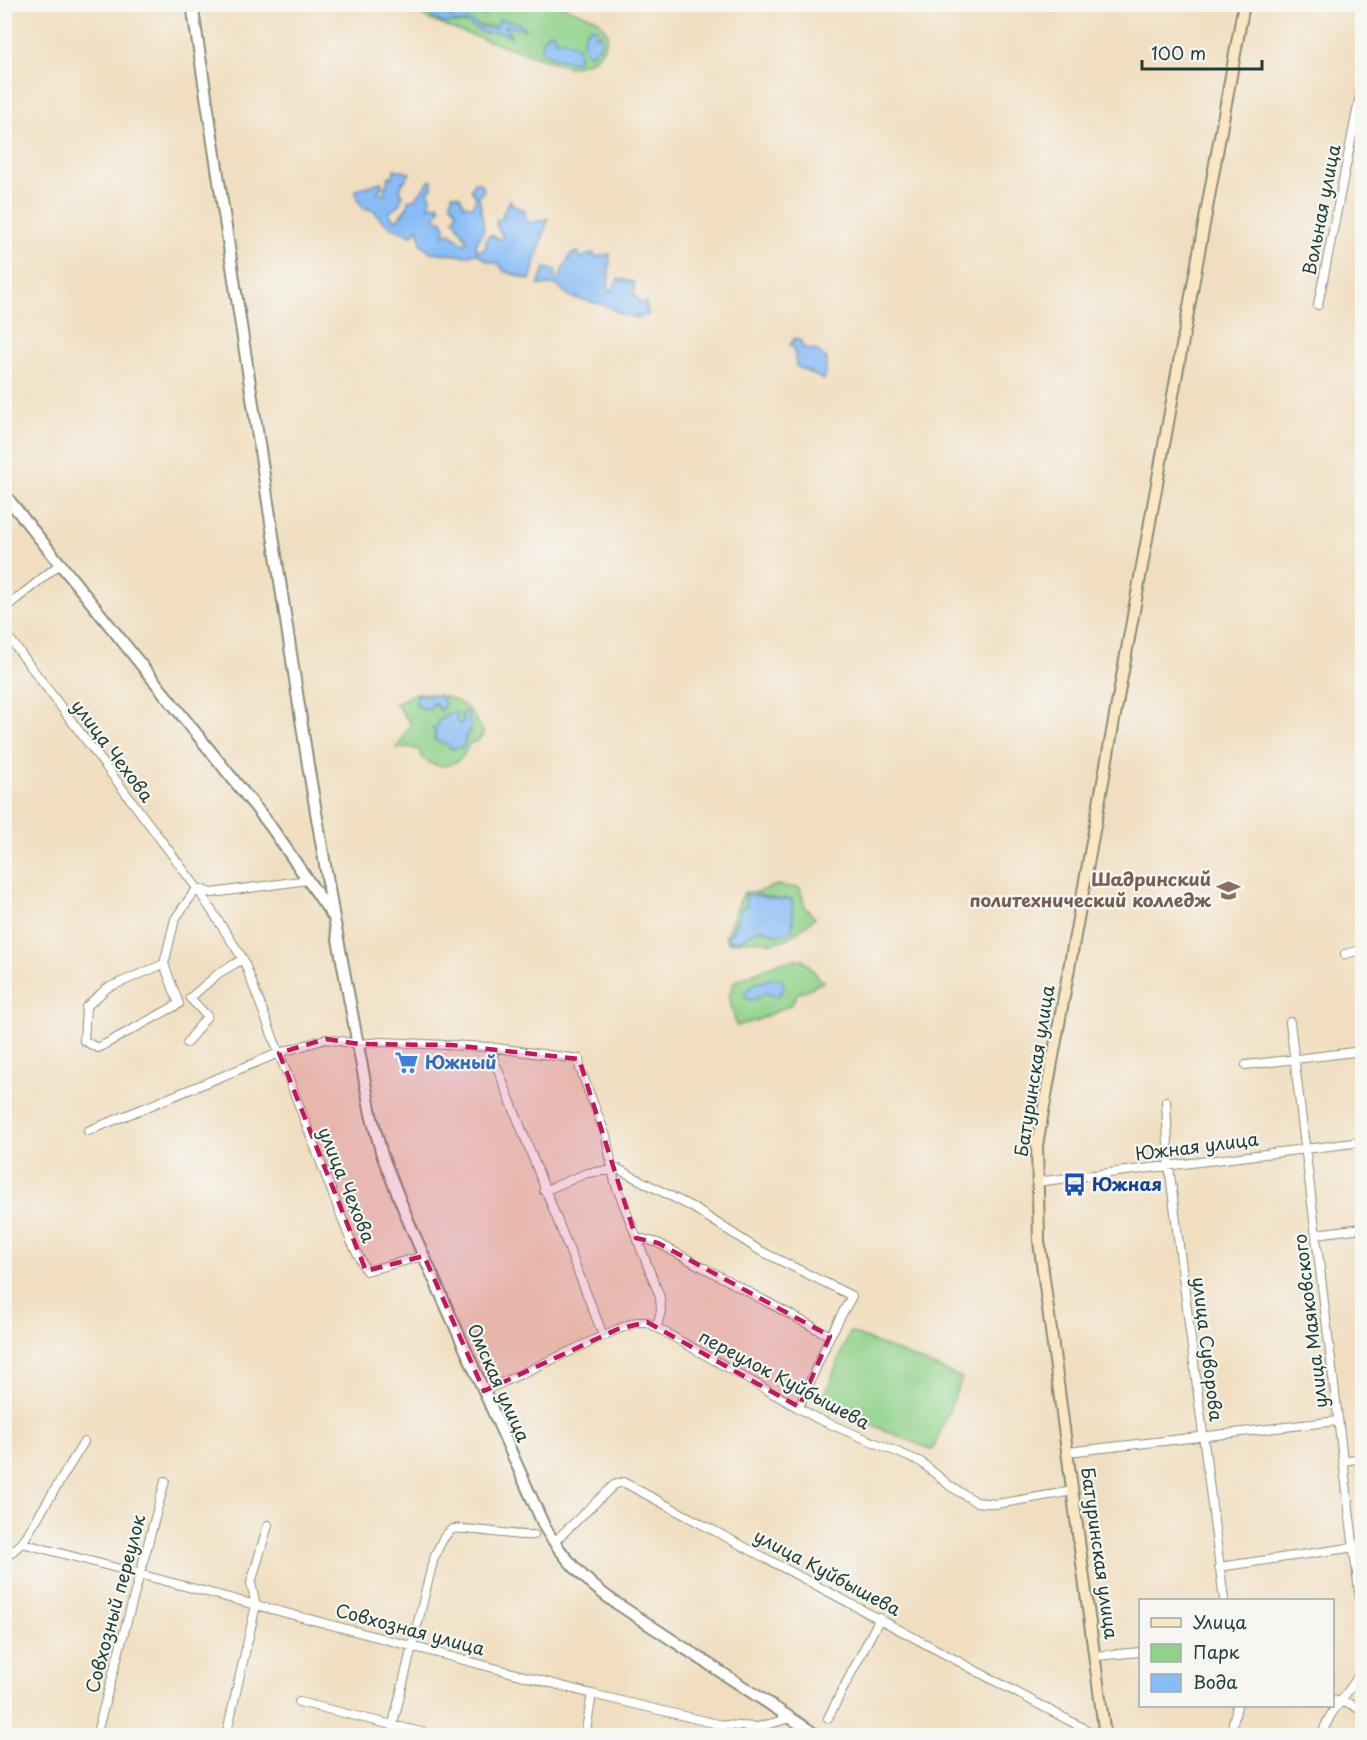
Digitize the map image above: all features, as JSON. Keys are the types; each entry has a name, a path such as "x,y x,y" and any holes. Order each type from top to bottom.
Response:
{"main road":[{"name":"Батуринская улица","path":"1105,1736 1039,1241 1036,1182 1040,1127 1244,4"}],"street":[{"name":"Омская улица","path":"192,4 222,211 334,918 371,1114 382,1155 484,1391 554,1542 572,1566 598,1591 818,1736"},
{"name":"Вольная улица","path":"1318,305 1362,86"},
{"path":"4,494 262,815 334,918"},
{"path":"4,609 61,564"},
{"name":"улица Чехова","path":"4,631 197,888 243,959 350,1239 366,1271 424,1256"},
{"path":"164,964 107,988 86,1007 84,1041 98,1048 179,1005 164,964 175,919 197,888 212,893 308,880"},
{"path":"1345,954 1362,951"},
{"path":"187,1044 207,1016 190,998 219,973 243,959"},
{"name":"улица Маяковского","path":"1290,1022 1343,1461 1358,1547 1362,1616"},
{"path":"88,1131 279,1053 326,1039 359,1044 382,1042 489,1047 579,1059 580,1070 606,1136 612,1169 660,1298 662,1311 657,1326 647,1322 636,1322 603,1335 484,1391"},
{"path":"489,1047 544,1191 603,1335"},
{"path":"1246,1065 1362,1051"},
{"name":"улица Суворова","path":"1166,1101 1169,1166 1224,1599"},
{"name":"Южная улица","path":"1036,1182 1362,1142"},
{"path":"544,1191 587,1173 618,1169 719,1223 759,1250 852,1296 830,1336 799,1407"},
{"path":"1316,1234 1362,1228"},
{"path":"637,1241 643,1239 658,1243 830,1336"},
{"name":"переулок Куйбышева","path":"657,1326 678,1342 849,1434 921,1462 950,1486 976,1502 997,1504 1073,1491"},
{"path":"1068,1452 1338,1421"},
{"path":"4,1559 22,1543 84,1442"},
{"path":"1343,1461 1362,1458"},
{"name":"Совхозный переулок","path":"96,1736 165,1481"},
{"name":"улица Куйбышева","path":"554,1542 614,1485 623,1482 1098,1736"},
{"path":"226,1736 256,1605 251,1583 268,1525"},
{"path":"390,1736 433,1561 447,1534 462,1527 498,1535 534,1536"},
{"name":"Совхозная улица","path":"22,1543 592,1694 738,1727 770,1725 792,1718"},
{"path":"1219,1567 1358,1547"},
{"path":"828,1718 880,1618"},
{"path":"1096,1656 1139,1652"},
{"path":"1362,1668 1359,1677 1336,1700 1362,1711"},
{"path":"585,1736 592,1694"},
{"path":"299,1701 437,1736"},
{"path":"1230,1736 1237,1707"},
{"path":"1322,1736 1333,1707"}],"highlighted area":[{"path":"326,1039 359,1044 452,1045 579,1059 636,1238 658,1243 830,1336 799,1407 647,1322 618,1329 484,1391 424,1256 366,1271 279,1053"}],"green space":[{"path":"556,4 597,19 608,33 604,48 590,61 568,67 427,19 420,8 392,5 436,5 441,5 447,9 461,10 471,15 487,10 480,5","holes":["436,5 453,18 463,22 455,24 429,8","518,23 513,27 504,26 510,35 482,30 468,24 496,26"]},
{"path":"415,693 439,695 457,701 472,713 484,734 476,742 469,743 463,756 457,761 445,766 432,764 422,756 419,750 408,747 397,748 411,724 396,704","holes":["417,695 439,696 445,703 435,703 429,706","466,712 470,721 465,742 440,742 434,735 441,719 447,714 460,724 464,722 461,715"]},
{"path":"776,885 800,888 805,907 815,918 788,938 771,943 755,940 729,943 725,937 744,892 758,892","holes":["756,894 781,900 786,898 794,924 786,931 775,934 761,928 741,940 726,937"]},
{"path":"803,959 823,982 797,994 792,1004 758,1020 736,1026 729,996 735,981 781,962"},
{"path":"850,1332 962,1378 933,1450 821,1404"}],"water":[{"path":"436,5 451,18 461,14 482,28 495,28 500,19 518,23 526,29 504,26 511,37 501,32 483,33 466,22 442,23 432,17 429,8"},
{"path":"441,5 475,5 488,14 484,16 478,12 471,15 461,10 456,14"},
{"path":"590,27 597,29 595,36 601,34 601,45 590,55 584,49 583,41"},
{"path":"551,31 556,40 565,40 578,47 579,57 575,62 560,60 541,51 542,40"},
{"path":"394,169 410,173 402,182 400,191 403,194 399,205 390,212 390,216 397,220 408,206 408,200 416,198 429,181 432,181 432,188 428,191 431,197 429,207 438,204 440,208 436,216 437,220 442,220 445,227 444,235 450,233 465,244 467,240 454,219 457,212 451,204 452,194 460,196 464,205 473,206 476,197 471,190 474,182 482,184 484,190 479,196 484,229 476,245 477,251 485,249 487,238 491,235 501,240 503,237 496,220 505,218 502,215 510,200 514,206 519,207 519,210 525,209 525,217 530,223 548,219 530,280 504,271 499,264 488,261 476,253 465,256 431,252 421,244 419,228 412,235 401,232 381,220 374,210 364,209 357,199 355,190 381,182 383,186 378,191 383,195 389,176 393,177"},
{"path":"578,252 581,258 593,253 596,257 610,254 608,291 612,291 618,279 634,282 634,294 640,303 646,303 648,315 638,318 621,314 604,305 571,297 556,285 538,285 545,268 556,270 554,278 558,279 571,254"},
{"path":"795,338 801,341 802,347 818,351 827,360 824,380 796,366 794,348 790,345"},
{"path":"417,695 439,695 445,703 441,711 434,703 429,710 416,706"},
{"path":"467,711 471,729 465,738 463,747 450,749 449,745 434,740 436,732 432,729 437,726 438,720 453,712 457,714 456,720 460,724 464,722 461,715"},
{"path":"745,894 781,900 792,899 793,930 777,934 761,928 741,940 729,941 726,937 732,933 741,909 746,906"},
{"path":"770,979 782,979 784,988 779,996 766,993 756,999 748,1000 744,993 754,984"}],"place":[{"name":"Шадринский политехнический колледж","path":"1229,890"},
{"name":"Южный","path":"407,1063"},
{"name":"Южная","path":"1074,1185"}]}
